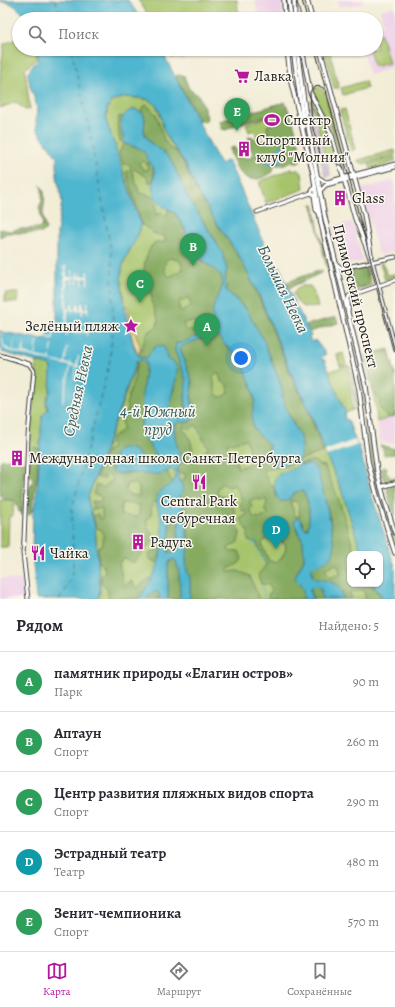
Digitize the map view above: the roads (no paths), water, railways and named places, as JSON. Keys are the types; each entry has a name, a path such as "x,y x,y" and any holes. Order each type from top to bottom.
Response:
{"main road":[{"path":"284,0 285,12"},
{"path":"289,0 290,12"},
{"path":"294,0 295,12"},
{"path":"294,0 297,12"},
{"path":"307,0 310,12"},
{"name":"Приморский проспект","path":"288,56 291,82 309,153"},
{"path":"294,56 300,88"},
{"path":"298,56 300,88"},
{"path":"303,56 310,92 314,103 326,122 332,136 360,231 372,262"},
{"path":"322,56 367,229 372,262 395,349"},
{"name":"Приморский проспект","path":"300,88 309,153 320,214 359,389 368,461 378,500 395,553"},
{"name":"Приморский проспект","path":"300,88 321,190 325,218 366,388 374,454 381,487 395,533"},
{"path":"381,487 395,483"}],"street":[{"path":"318,177 327,182 353,177 395,165"},
{"path":"321,190 326,185 344,178"},
{"path":"257,212 311,193 315,186"},
{"path":"311,193 314,195 316,210 320,214"},
{"path":"336,264 342,268 395,256"},
{"path":"339,276 342,268"},
{"path":"348,311 350,307 348,299 349,296 395,280"},
{"path":"0,355 29,364 33,368 34,373 28,436 24,547 28,599"}],"water":[{"path":"0,0 128,0 136,12 22,12 12,4 0,2"},
{"path":"38,56 164,56 220,164 228,160 272,261 280,268 297,309 311,336 309,337 311,342 315,340 326,354 321,357 322,360 324,359 346,414 344,415 346,420 348,420 357,445 359,446 370,490 395,566 395,599 384,599 374,587 383,587 383,551 361,551 341,489 326,455 311,414 291,373 259,295 237,253 197,191 185,163 167,137 163,128 160,112 156,105 147,99 127,97 115,100 109,104 106,120 114,144 117,145 115,147 141,225 138,235 123,264 122,272 125,307 135,350 141,357 147,358 155,347 163,346 167,353 168,359 176,365 177,372 170,405 172,412 176,416 186,418 188,416 185,399 186,380 175,351 176,343 181,343 212,330 214,303 221,289 222,280 221,275 199,257 187,238 185,229 175,213 163,206 156,199 152,188 155,173 144,152 139,148 125,144 121,128 122,119 129,111 135,109 143,113 145,119 145,135 151,143 170,159 186,194 222,252 227,269 225,277 226,290 247,311 263,339 282,388 287,411 300,437 302,448 299,460 301,465 311,464 318,472 329,517 334,551 327,561 315,566 311,572 316,579 334,583 339,589 343,599 322,599 321,590 317,587 311,588 310,591 313,599 303,599 303,590 295,577 304,559 303,541 294,523 295,519 300,518 304,528 308,528 309,514 307,498 302,491 295,492 285,501 280,501 276,495 274,484 275,480 280,474 297,467 298,465 296,460 280,466 270,461 269,445 253,428 252,415 255,400 243,361 226,346 215,333 180,348 192,382 191,396 194,415 191,421 184,423 178,421 174,432 180,459 180,464 177,469 179,481 182,484 183,491 180,496 180,500 186,511 188,549 186,558 187,570 190,579 190,599 180,599 179,571 174,559 170,561 168,566 168,599 159,599 159,593 154,591 146,599 138,599 155,572 162,544 161,519 157,498 162,490 174,481 175,477 175,470 171,469 167,472 155,474 113,473 112,470 112,461 116,453 122,448 128,448 135,451 148,463 154,462 156,459 155,454 143,436 141,430 142,397 146,362 141,360 136,362 88,497 95,527 100,591 98,599 36,599 32,551 33,513 37,491 42,416 48,409 46,401 50,392 51,367 2,352 0,344 0,330 2,332 45,340 48,333 57,325 57,232 62,202 57,176 57,157 37,130 37,106 30,86 28,73 32,66 38,61","holes":["173,520 177,520 179,523 177,551 173,553 169,553 168,551 170,521"]},
{"path":"282,144 286,155 285,160 278,163 266,163 268,159"}],"waterway":[{"path":"254,540 265,564"},
{"path":"251,542 255,544"},
{"path":"262,586 265,599"}],"tram line":[{"path":"302,0 305,12"},
{"path":"317,56 395,352"},
{"path":"327,92 325,89 318,86 310,92 312,125 320,154 323,157 338,163 347,171"}],"place":[{"name":"Лавка","path":"242,76"},
{"name":"Спектр","path":"272,120"},
{"name":"Зенит-чемпионика","path":"237,131"},
{"name":"Спортивый клуб \"Молния\"","path":"244,149"},
{"name":"Glass","path":"340,198"},
{"name":"Аптаун","path":"193,266"},
{"name":"Центр развития пляжных видов спорта","path":"140,303"},
{"name":"Зелёный пляж","path":"131,326"},
{"name":"памятник природы «Елагин остров»","path":"207,346"},
{"name":"Международная школа Санкт-Петербурга","path":"17,458"},
{"name":"Central Park чебуречная","path":"199,482"},
{"name":"Радуга","path":"138,542"},
{"name":"Эстрадный театр","path":"276,549"},
{"name":"Чайка","path":"38,553"}],"water label":[{"name":"Большая Невка","path":"283,289"},
{"name":"Средняя Невка","path":"78,391"},
{"name":"4-й Южный пруд","path":"158,421"}]}
